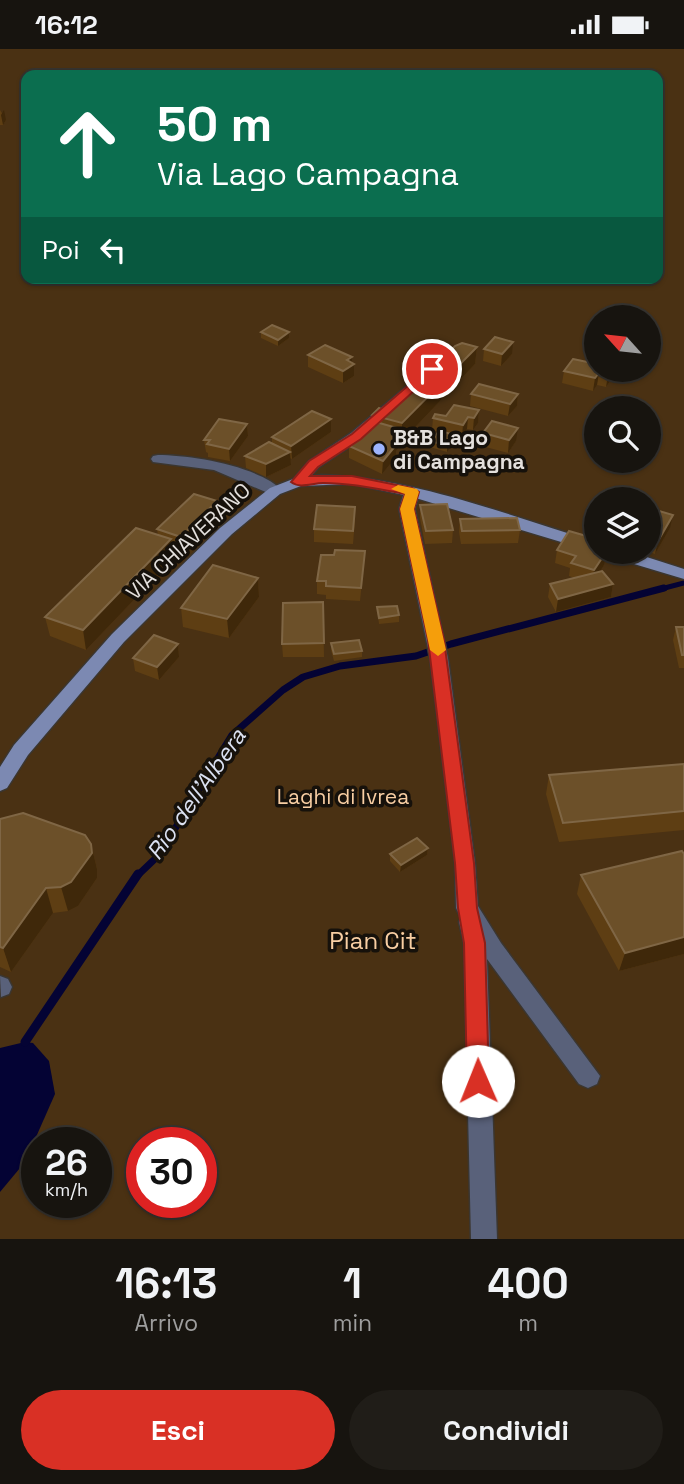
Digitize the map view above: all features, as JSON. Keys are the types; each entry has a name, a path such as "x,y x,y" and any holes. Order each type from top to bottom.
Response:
{"street":[{"path":"298,482 314,464 356,436 451,352"},
{"path":"158,459 187,459 211,463 250,477 275,491"},
{"name":"VIA CHIAVERANO","path":"0,783 21,750 118,638 226,531 275,491 298,482 321,479 352,480 412,492 584,543"},
{"path":"412,492 407,509 438,649 465,863 467,908 475,943 484,1239"},
{"path":"652,564 684,574"},
{"path":"467,908 493,950 588,1076"}],"green space":[{"name":"Laghi di Ivrea","path":"0,49 684,49 684,1239 0,1239"}],"shaded area":[{"path":"25,1042 33,1043 49,1061 55,1094 40,1127 21,1127 21,1167 0,1192 0,1048"}],"building":[{"path":"272,325 289,332 278,340 261,332"},
{"path":"495,337 513,342 502,354 484,349"},
{"path":"462,343 477,347 402,423 372,415 379,408 383,410 390,402 399,404 426,375 419,374 423,367 428,369 434,363 437,364 455,346"},
{"path":"325,345 352,357 347,360 354,364 343,371 308,355"},
{"path":"573,359 584,361 584,376 564,371"},
{"path":"479,384 518,394 510,404 471,394"},
{"path":"454,405 479,410 474,418 468,417 463,425 433,418 435,414 446,416"},
{"path":"312,411 331,419 291,446 272,437"},
{"path":"219,419 247,424 229,449 207,444 210,440 204,440"},
{"path":"492,421 518,428 509,440 483,433"},
{"path":"376,422 404,430 392,443 396,445 383,461 349,446"},
{"path":"439,431 456,435 447,446 431,441"},
{"path":"269,442 290,452 266,464 245,456"},
{"path":"194,494 217,501 181,537 157,529"},
{"path":"447,504 453,530 426,531 420,505"},
{"path":"317,505 355,507 353,531 314,529"},
{"path":"661,512 673,515 661,536"},
{"path":"517,518 520,530 462,531 460,519"},
{"path":"136,528 171,539 83,630 45,617"},
{"path":"569,531 584,535 584,564 598,564 594,570 571,563 576,556 557,550"},
{"path":"335,550 365,551 361,588 326,586 326,581 317,581 321,555 334,555"},
{"path":"213,565 258,578 227,619 181,608"},
{"path":"602,571 613,584 558,599 550,584"},
{"path":"323,602 324,643 282,644 283,603"},
{"path":"397,606 399,615 379,618 377,607"},
{"path":"676,627 684,627 684,655 682,655"},
{"path":"154,635 178,644 157,667 133,658"},
{"path":"359,640 362,651 334,654 331,643"},
{"path":"684,764 684,811 563,823 549,775"},
{"path":"23,813 85,835 91,844 92,853 71,882 61,887 46,888 3,948 0,947 0,819"},
{"path":"417,838 428,848 401,865 390,854"},
{"path":"682,851 684,937 625,953 581,875"}],"waterway":[{"name":"Rio dell'Albera","path":"657,590 684,583"},
{"name":"Rio dell'Albera","path":"137,876 159,855 232,735 283,690 303,677 340,666 416,656 451,644 664,588"},
{"name":"Rio dell'Albera","path":"25,1042 138,874"}],"slow traffic":[{"path":"398,489 412,492 407,509 438,650"}],"place":[{"name":"B&B Lago di Campagna","path":"379,449"}],"route":[{"path":"432,369 356,436 314,464 298,482 321,479 352,480 412,492 407,509 436,640 465,863 467,908 475,943 478,1081"}],"park label":[{"name":"Pian Cit","path":"373,940"}]}
